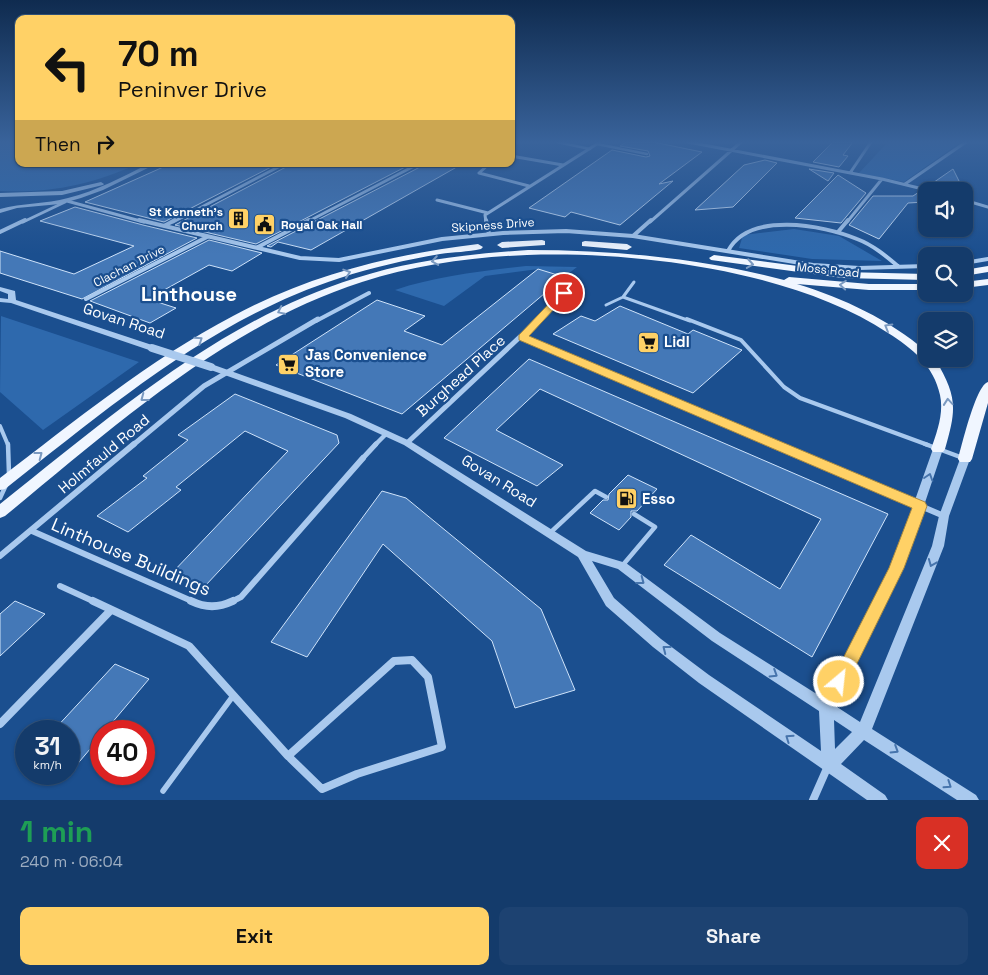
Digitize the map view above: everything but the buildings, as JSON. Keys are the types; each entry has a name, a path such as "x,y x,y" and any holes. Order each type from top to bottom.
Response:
{"main road":[{"name":"Moss Road","path":"4,481 124,392 205,336 297,290 356,270 445,250 523,243 606,244 775,268 843,275 918,276"},
{"path":"0,512 110,424 203,357 277,313 351,282 424,263 497,253 569,251 632,255 728,269 808,292 847,306 908,339 918,349"},
{"name":"Moss Road","path":"728,269 832,285 869,288 918,287"},
{"path":"973,272 988,269"},
{"path":"973,284 988,282"},
{"path":"934,367 940,376 948,398 949,417 938,449"},
{"path":"965,459 975,422 988,386"}],"street":[{"path":"0,195 62,193 116,179"},
{"path":"0,232 67,201 92,193 120,179"},
{"path":"164,227 257,179"},
{"path":"257,248 389,179"},
{"path":"503,179 529,186"},
{"path":"489,234 485,215 540,179"},
{"path":"633,236 698,179"},
{"path":"838,232 882,179"},
{"path":"884,179 918,188"},
{"path":"905,184 912,179"},
{"path":"62,193 67,201"},
{"path":"437,200 488,213"},
{"path":"0,211 30,204 67,201"},
{"name":"Skipness Drive","path":"67,201 164,227 300,258 339,260 442,239 489,234 566,231 633,236 813,265 918,266"},
{"path":"973,203 988,207"},
{"path":"728,250 734,240 744,232 766,227 782,226 838,232 879,251 900,267"},
{"name":"Clachan Drive","path":"86,298 207,237"},
{"path":"973,262 988,259"},
{"name":"Burghead Place","path":"407,443 523,337 573,283"},
{"name":"Govan Road","path":"0,289 12,293 12,300"},
{"name":"Holmfauld Road","path":"0,556 204,386 332,311 369,293"},
{"name":"Govan Road","path":"0,300 12,300 226,372 348,416 407,443 551,532 582,554 622,566 716,637 971,800"},
{"path":"523,337 944,516"},
{"path":"363,458 386,434"},
{"path":"829,766 826,707 896,568 920,506 938,449"},
{"name":"Linthouse Buildings","path":"32,531 202,606 222,606 230,604 246,593 363,458"},
{"path":"813,800 829,766 864,730 938,546 944,516 965,459"},
{"path":"582,554 610,602 658,643 704,679 880,800"},
{"path":"60,586 188,646 288,756 322,789 357,774 442,748 428,677 412,660 394,661 288,756"},
{"path":"0,724 111,610"}],"lane":[{"path":"606,305 623,297 634,282"},
{"path":"623,297 658,308 741,340 784,387 800,398 965,459"},
{"path":"0,426 5,432 10,455 0,498"},
{"path":"551,532 594,491 606,497"},
{"path":"622,566 655,527 634,514"},
{"path":"163,791 233,695"}],"shaded area":[{"path":"0,179 96,179 54,189 0,191"},
{"path":"891,179 908,179 904,182"},
{"path":"794,229 839,236 882,261 812,259 739,248 743,235"},
{"path":"526,266 577,267 564,277 538,269 485,276 444,306 395,290 443,278"},
{"path":"1,316 139,362 43,430 0,392"}],"place":[{"name":"St Kenneth's Church","path":"239,219"},
{"name":"Royal Oak Hall","path":"265,225"},
{"name":"Lidl","path":"648,342"},
{"name":"Jas Convenience Store","path":"289,364"},
{"name":"Esso","path":"626,499"}],"district":[{"name":"Linthouse","path":"189,294"}],"route":[{"path":"564,293 556,304 523,337 920,506 896,568 859,646 839,682"}]}
